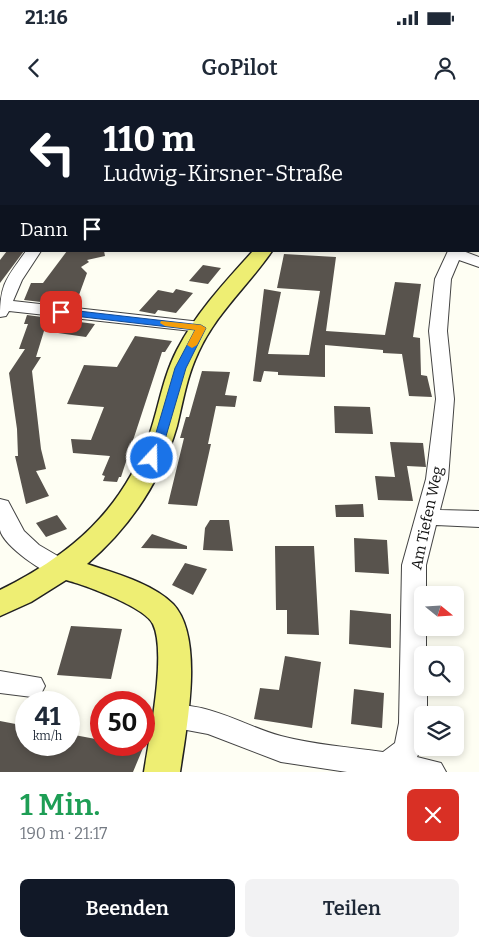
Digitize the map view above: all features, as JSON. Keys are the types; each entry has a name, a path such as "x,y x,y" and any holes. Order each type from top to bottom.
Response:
{"main road":[{"path":"0,604 89,548 108,529 139,489 159,443 180,368 201,328 224,294 263,252"},
{"path":"60,568 74,571 146,600 168,620 175,642 170,716 162,772"}],"street":[{"path":"33,252 14,280 1,309 201,328"},
{"path":"456,253 479,262"},
{"name":"Am Tiefen Weg","path":"384,765 400,759 409,748 413,723 414,565 438,479 445,399 438,331 443,279 456,253"},
{"path":"0,506 12,535 25,547 60,568"},
{"path":"426,517 479,519"},
{"path":"0,682 32,686"},
{"path":"170,716 209,722 281,749 430,772"}],"building":[{"path":"6,252 23,252 0,283 0,260"},
{"path":"66,252 104,252 105,256 87,260 89,262 81,267 87,273 75,306 24,300 31,283 43,283"},
{"path":"284,254 336,257 326,331 385,335 395,282 421,284 413,337 420,338 421,375 427,376 432,397 409,396 402,354 383,353 383,350 325,345 325,377 278,375 278,372 264,371 261,382 253,381 264,289 281,292 268,354 309,355 320,291 277,288"},
{"path":"203,265 221,268 208,284 189,281"},
{"path":"176,289 193,293 176,313 158,310 155,314 139,311 158,290 173,293"},
{"path":"27,315 95,324 86,337 44,331 36,357 41,357 32,371 41,449 46,469 36,471 49,496 26,504 15,456 18,456 17,429 9,373 25,349 19,349 28,324 24,324"},
{"path":"135,336 172,341 165,352 162,352 121,477 119,477 117,482 103,481 105,476 102,475 110,456 73,453 71,439 91,440 104,407 67,404 84,365 117,367"},
{"path":"202,371 230,372 225,395 237,396 235,407 216,406 208,444 211,444 197,506 168,504 184,438 180,438 186,417 189,417"},
{"path":"334,406 370,407 373,434 335,433"},
{"path":"390,442 423,443 426,467 407,466 413,501 378,500 375,476 395,477"},
{"path":"363,504 364,517 336,517 335,505"},
{"path":"57,515 67,529 46,537 36,523"},
{"path":"210,520 229,520 233,551 203,550 205,528"},
{"path":"152,534 187,546 187,549 141,548"},
{"path":"354,538 387,540 389,574 355,572"},
{"path":"275,546 314,546 319,635 287,634 287,610 276,610"},
{"path":"185,563 207,569 193,595 172,585"},
{"path":"350,610 391,614 391,648 349,644"},
{"path":"71,626 122,629 111,679 57,675"},
{"path":"285,656 321,662 312,728 254,719 260,688 279,690"},
{"path":"354,689 384,693 382,728 351,724"},
{"path":"0,721 15,724 15,756 80,756 80,736 90,738 90,756 140,756 133,772 0,772"}],"slow traffic":[{"path":"165,323 201,328 192,345"}],"route":[{"path":"61,312 201,328 180,368 159,443 152,458"}]}
